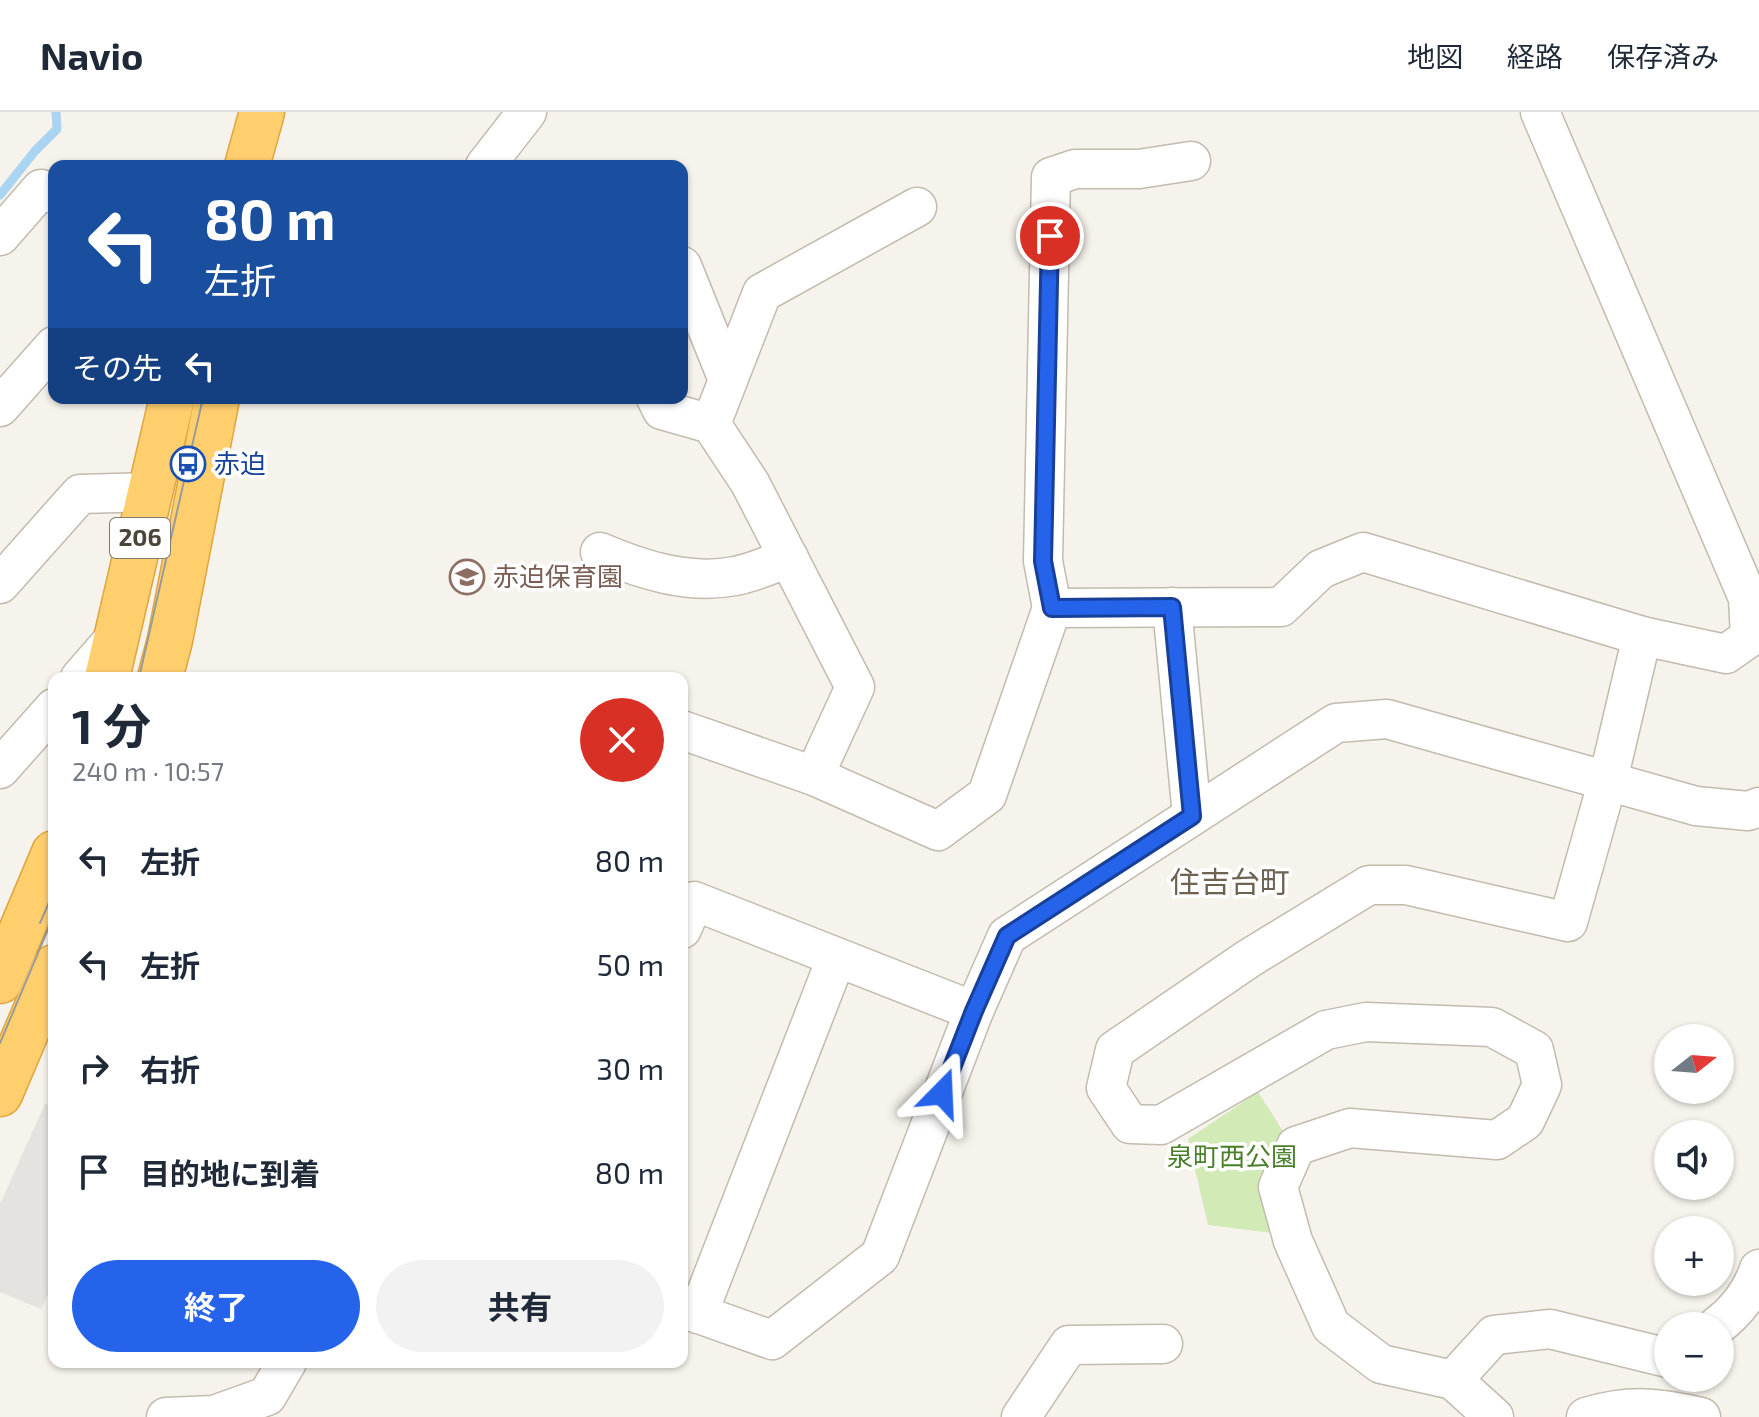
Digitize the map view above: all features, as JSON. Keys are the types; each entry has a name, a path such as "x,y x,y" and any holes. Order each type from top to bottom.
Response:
{"highway":[{"path":"249,160 262,112"},
{"name":"206","path":"111,659 171,404"},
{"name":"206","path":"162,672 221,404"},
{"path":"0,981 9,929 48,863"},
{"path":"0,1094 48,981"}],"street":[{"path":"495,160 527,112"},
{"path":"1052,608 1281,607 1321,569 1363,552 1642,636 1726,654 1750,637 1748,598 1540,112"},
{"path":"688,732 814,776 938,831 987,795 1052,608 1043,561 1051,177 1075,169 1139,169 1191,161"},
{"path":"0,236 41,189 48,192"},
{"path":"711,424 762,293 917,207"},
{"path":"688,281 728,380"},
{"path":"0,407 48,353"},
{"path":"659,404 662,410 711,424 750,483 855,687 814,776"},
{"path":"0,584 80,494 152,492"},
{"path":"600,552 632,566 702,580 736,576 789,558"},
{"path":"1172,607 1192,816"},
{"path":"1494,1417 1453,1380 1381,1364 1331,1326 1293,1241 1278,1187 1296,1146 1350,1128 1497,1140 1525,1121 1542,1085 1534,1050 1492,1027 1366,1022 1326,1030 1161,1125 1130,1124 1106,1088 1115,1050 1248,959 1369,885 1406,885 1568,922 1608,780 1642,636"},
{"path":"90,672 111,659"},
{"path":"0,769 48,715"},
{"path":"836,959 690,1311 772,1340 880,1256 974,1011 1007,936 1336,723 1387,719 1696,806 1748,811 1759,807"},
{"path":"688,915 694,901 974,1011"},
{"path":"1734,1313 1755,1282 1759,1269"},
{"path":"1734,1333 1759,1321"},
{"path":"1453,1380 1494,1335 1550,1329 1654,1355"},
{"path":"1021,1417 1069,1345 1163,1344"},
{"path":"166,1417 214,1415 267,1396 283,1368"},
{"path":"1586,1417 1666,1393 1701,1417"}],"green space":[{"name":"泉町西公園","path":"1258,1092 1286,1136 1273,1233 1208,1225 1188,1139"}],"shaded area":[{"path":"45,1104 48,1105 48,1294 41,1309 0,1292 0,1204"}],"waterway":[{"path":"0,195 57,129 56,112"}],"tram line":[{"path":"140,672 202,404"},
{"path":"40,923 48,905"},
{"path":"0,1043 48,929"}],"place":[{"name":"赤迫","path":"188,464"},
{"name":"赤迫保育園","path":"467,577"}],"district":[{"name":"住吉台町","path":"1230,883"}],"route":[{"path":"942,1093 1007,936 1192,816 1172,607 1052,608 1043,561 1050,236"}]}
